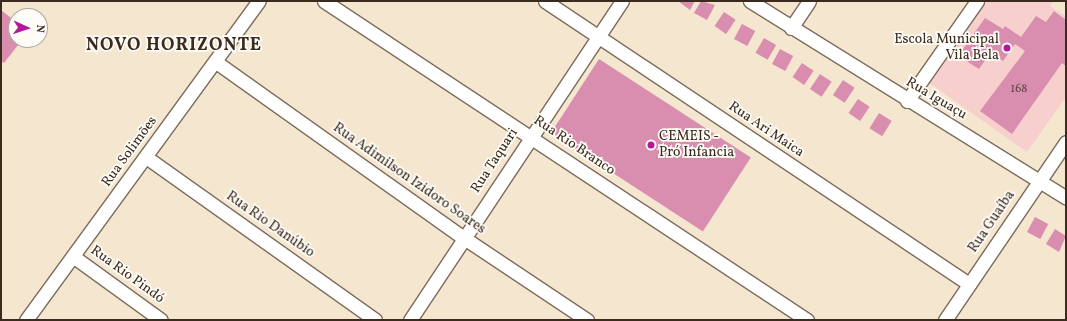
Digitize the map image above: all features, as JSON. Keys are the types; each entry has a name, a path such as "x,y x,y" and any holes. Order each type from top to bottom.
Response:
{"street":[{"name":"Rua Solimões","path":"26,320 74,257 259,1"},
{"name":"Rua Rio Branco","path":"324,1 807,320"},
{"name":"Rua Ari Maica","path":"545,1 598,38 969,284"},
{"name":"Rua Taquari","path":"410,320 530,136 622,1"},
{"name":"Rua Iguaçu","path":"750,1 907,100 1040,180 1066,198"},
{"path":"791,28 809,1"},
{"path":"907,100 978,1"},
{"name":"Rua Adimilson Izidoro Soares","path":"216,62 464,238 587,320"},
{"name":"Rua Guaíba","path":"945,320 1066,142"},
{"name":"Rua Rio Danúbio","path":"146,157 375,320"},
{"name":"Rua Rio Pindó","path":"74,257 161,320"}],"shaded area":[{"name":"Escola Municipal Vila Bela","path":"982,1 1054,1 1050,6 1066,16 1066,97 1027,152 925,80"}],"building":[{"path":"678,1 695,1 690,10"},
{"path":"701,1 715,5 707,20 694,13"},
{"path":"1,10 8,16 8,48 16,48 4,63 1,61"},
{"name":"Escola Municipal Vila Bela","path":"1054,11 1066,20 1066,66 1062,63 1012,134 980,111 1025,51 1015,44 1003,61 991,52 979,69 958,56 985,18 1003,29 1005,26 1021,37 1036,16 1046,22"},
{"path":"724,12 736,20 726,34 714,26"},
{"path":"742,24 755,31 747,46 734,39"},
{"path":"764,38 776,45 768,60 756,53"},
{"path":"780,49 793,56 785,71 772,64"},
{"name":"CEMEIS - Pró Infancia","path":"599,59 751,158 703,231 551,133"},
{"path":"802,63 814,71 804,85 792,77"},
{"path":"820,74 832,82 822,97 810,89"},
{"path":"843,80 855,88 845,103 833,95"},
{"path":"858,99 870,107 860,121 848,113"},
{"path":"879,113 892,121 882,136 869,128"},
{"path":"1035,217 1048,224 1040,239 1027,232"},
{"path":"1055,229 1066,236 1059,252 1046,244"}],"place":[{"name":"Escola Municipal Vila Bela","path":"1007,48"},
{"name":"CEMEIS - Pró Infancia","path":"651,145"}],"district":[{"name":"NOVO HORIZONTE","path":"174,46"}]}
